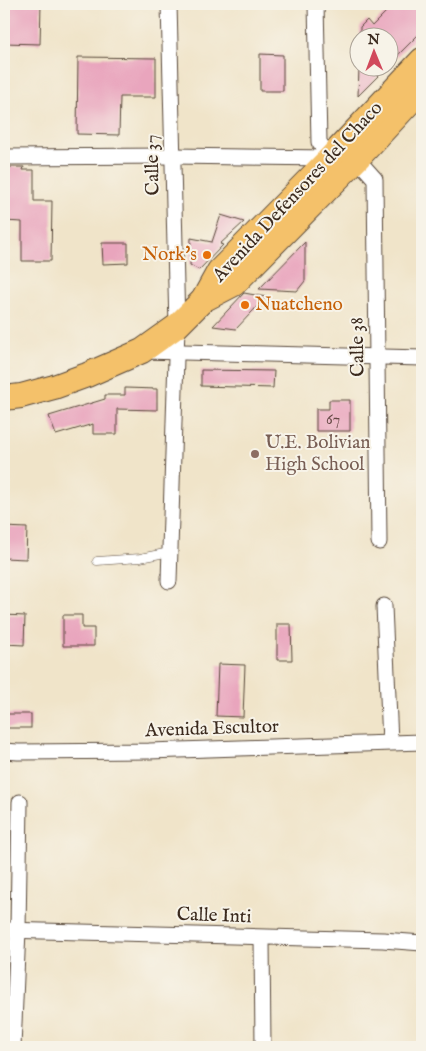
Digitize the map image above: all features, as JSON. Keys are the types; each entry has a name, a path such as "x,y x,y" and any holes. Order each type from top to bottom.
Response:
{"main road":[{"name":"Avenida Defensores del Chaco","path":"203,300 219,271 330,158 422,60"},
{"name":"Avenida Defensores del Chaco","path":"203,300 234,284 357,159 422,89"},
{"path":"4,398 21,396 54,387 112,365 142,351 177,326 203,300"}],"street":[{"name":"Calle 37","path":"169,4 177,326 176,351"},
{"path":"316,4 319,142 330,158"},
{"path":"4,158 172,156 357,159"},
{"name":"Calle 38","path":"357,159 375,179 379,542"},
{"path":"142,351 422,358"},
{"path":"169,581 176,351"},
{"path":"384,606 390,742"},
{"name":"Avenida Escultor","path":"4,751 148,752 422,742"},
{"path":"12,1047 11,930 20,802"},
{"name":"Calle Inti","path":"11,930 384,940 422,943"},
{"path":"262,938 263,1047"}],"lane":[{"path":"97,561 140,558 170,552"}],"building":[{"path":"4,4 41,4 40,44 4,43"},
{"path":"394,4 422,4 422,31 398,55 398,28 360,28 367,20 372,26"},
{"path":"260,54 283,55 283,91 260,91"},
{"path":"78,57 156,58 156,97 120,97 119,135 77,134"},
{"path":"359,78 376,78 358,96"},
{"path":"6,167 24,167 23,170 34,170 34,201 52,201 51,261 22,261 22,222 4,221"},
{"path":"221,215 244,222 220,244 223,245 199,270 190,265 191,238 212,242"},
{"path":"305,242 305,281 297,291 259,289"},
{"path":"102,243 128,243 128,263 103,264"},
{"path":"244,293 266,297 236,329 213,326"},
{"path":"201,370 274,371 273,388 201,386"},
{"path":"125,388 157,389 157,410 117,409 117,434 93,434 93,424 56,435 49,416 105,399 105,395 125,395"},
{"path":"329,400 350,400 350,431 316,431 316,409 329,409"},
{"path":"4,527 27,528 26,559 4,558"},
{"path":"4,615 25,616 24,645 4,644"},
{"path":"63,615 82,615 82,628 94,628 94,646 63,646"},
{"path":"277,624 291,624 292,660 277,660"},
{"path":"218,664 245,665 243,717 216,716"},
{"path":"4,714 31,714 31,728 4,728"}],"place":[{"name":"Nork's","path":"207,255"},
{"name":"Nuatcheno","path":"245,305"},
{"name":"U.E. Bolivian High School","path":"255,454"}]}
